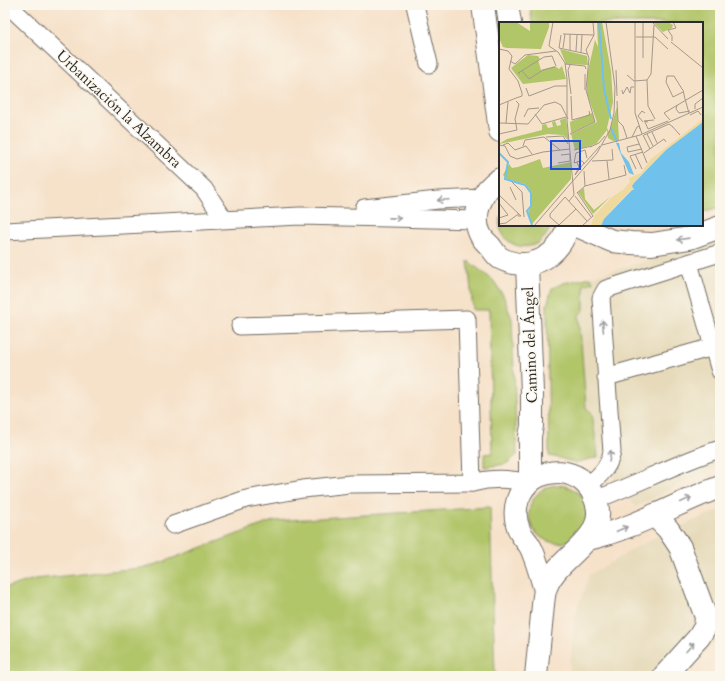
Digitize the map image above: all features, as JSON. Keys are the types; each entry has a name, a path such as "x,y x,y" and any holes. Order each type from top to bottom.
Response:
{"street":[{"name":"Urbanización la Alzambra","path":"8,5 204,189 224,219"},
{"path":"415,5 429,64"},
{"path":"483,5 499,124"},
{"path":"507,5 510,22"},
{"path":"499,180 488,189 482,198 478,209 477,220 480,234 499,257 512,263 527,264 540,261 551,255 560,246 566,235 568,226"},
{"path":"300,216 438,200 482,198"},
{"path":"5,231 300,216 477,220"},
{"path":"577,226 612,241 652,244 690,238 720,227"},
{"path":"592,493 610,461 612,452 601,298 606,290 720,253"},
{"path":"689,263 716,346 720,371"},
{"name":"Camino del Ángel","path":"527,264 532,426 527,485"},
{"path":"240,326 467,319 481,483"},
{"path":"606,377 716,346"},
{"name":"Camino del Ángel","path":"532,426 541,458 546,465 553,470 560,472"},
{"path":"592,493 624,489 685,461 720,449"},
{"path":"536,676 545,590 554,573 583,544 595,529 598,517 597,505 592,493 580,479 571,474 560,472 544,474 527,485 517,500 515,511 516,522 535,558 545,590"},
{"path":"173,525 246,499 303,489 350,484 481,483 517,480 527,485"},
{"path":"528,543 540,550 552,554 566,553 583,544 720,487"},
{"path":"654,515 668,529 680,547 706,617 704,627 699,637 664,676"}],"shaded area":[{"path":"720,240 720,467 694,477 636,507 598,457 592,413 586,408 579,315 584,310 584,285 592,282 591,277"},
{"path":"720,511 720,635 684,676 569,676 575,616 589,575 651,539"}],"green space":[{"path":"530,5 720,5 720,207 703,212 703,22 532,22"},
{"path":"500,226 550,226 545,236 538,243 529,246 520,246 511,243 504,237"},
{"path":"468,261 493,280 503,295 512,319 517,455 506,464 484,467 484,454 492,453 489,310 473,310"},
{"path":"591,277 593,282 584,285 584,310 579,315 586,408 592,413 598,457 574,463 549,456 547,305 552,288 564,283"},
{"path":"558,485 574,490 582,498 587,514 582,530 574,538 558,543 542,538 534,530 529,514 534,498 542,490"},
{"path":"490,507 495,676 5,676 5,588 35,579 149,567 273,521"}]}
